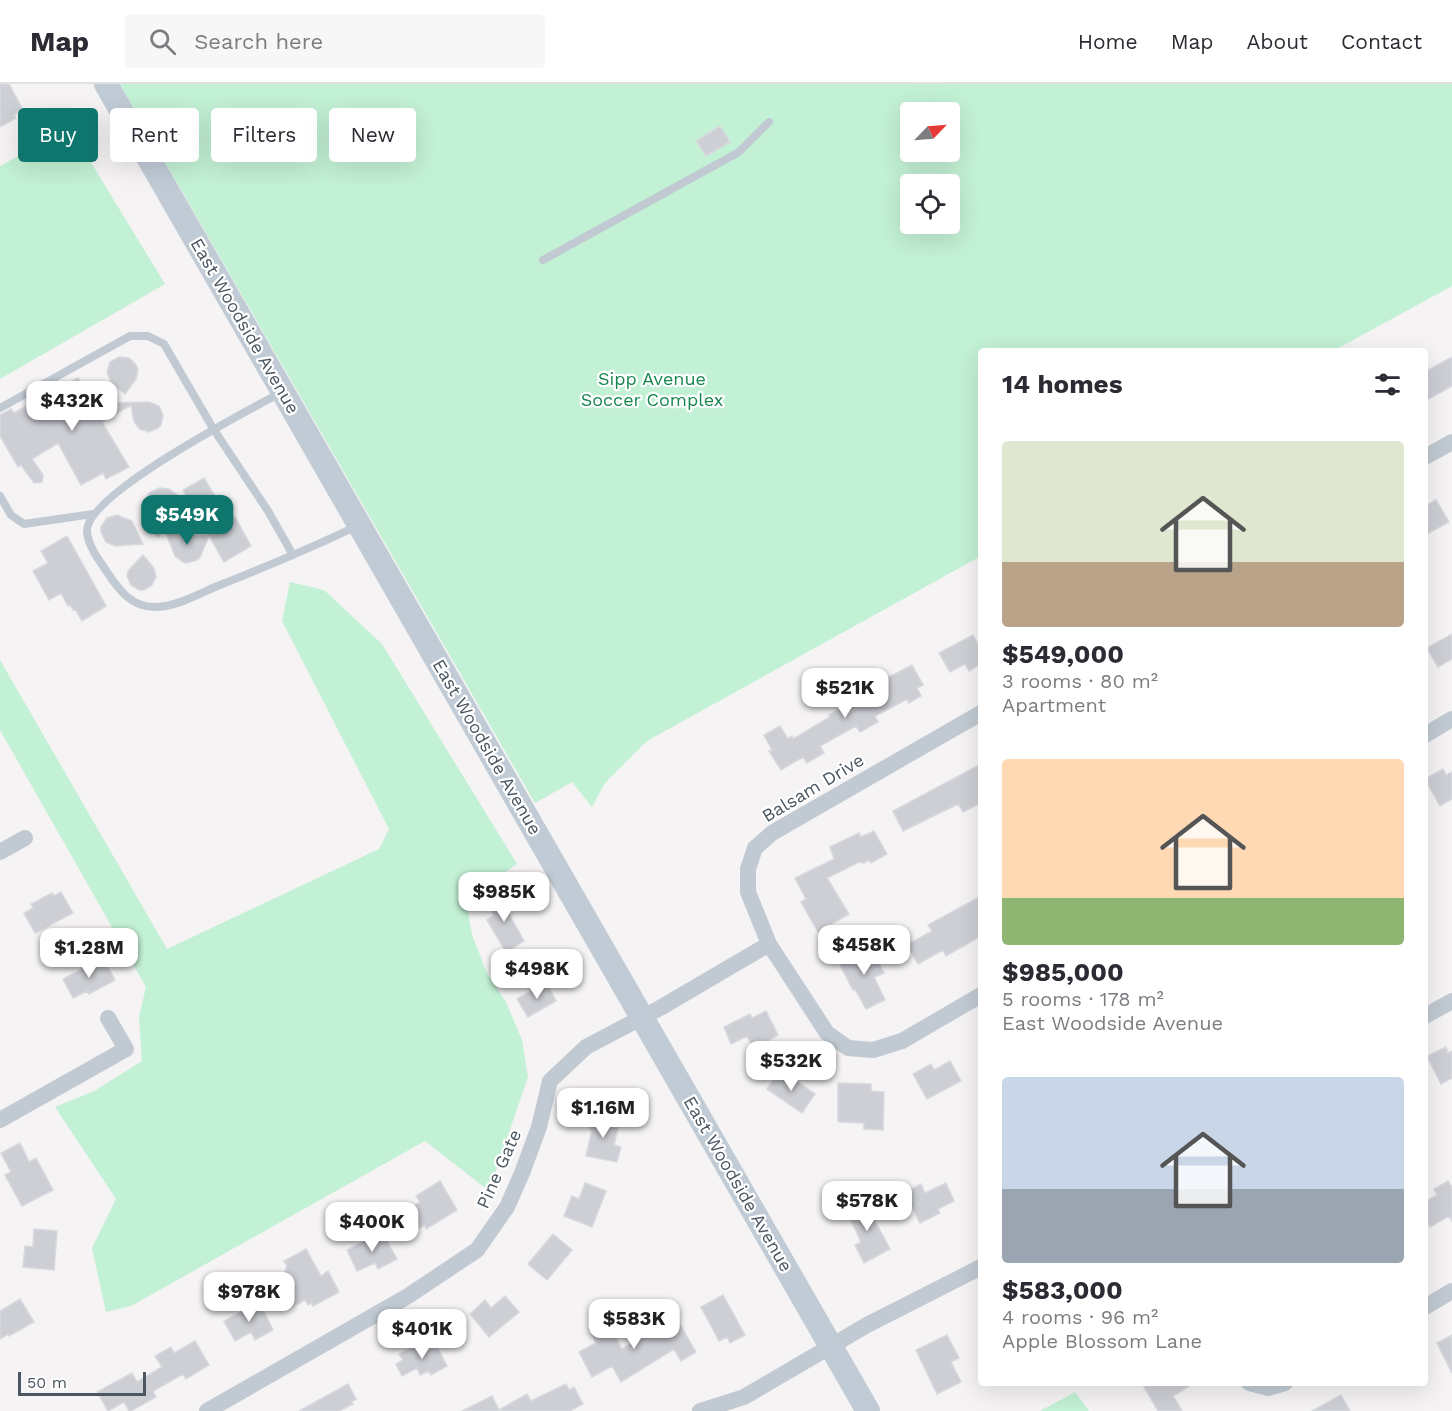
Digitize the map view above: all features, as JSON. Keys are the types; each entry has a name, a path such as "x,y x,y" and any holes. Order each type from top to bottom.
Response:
{"main road":[{"name":"East Woodside Avenue","path":"106,84 868,1411"}],"street":[{"path":"1428,455 1452,442"},
{"name":"Balsam Drive","path":"978,715 772,832 755,848 748,869 748,892 769,944 827,1033 848,1048 873,1050 902,1041 978,997"},
{"path":"1428,733 1452,719"},
{"path":"0,852 26,838"},
{"name":"Pine Gate","path":"207,1411 408,1296 477,1250 507,1207 522,1173 539,1127 550,1081 586,1047 769,944"},
{"path":"1428,1014 1452,1001"},
{"path":"0,1120 126,1049 108,1018"},
{"path":"700,1411 744,1397 867,1325 978,1269"},
{"path":"1428,1304 1452,1291"}],"lane":[{"path":"543,260 739,152 769,122"},
{"path":"0,408 130,336 148,336 164,344 172,354 214,430 268,511 293,555"},
{"path":"283,392 156,464 109,497 93,514 86,530 92,548 121,593 139,605 157,607 178,602 359,525"},
{"path":"0,496 11,516 24,524 93,514"}],"green space":[{"name":"Sipp Avenue Soccer Complex","path":"120,84 1452,84 1452,286 1338,348 978,348 978,558 647,741 605,783 592,807 572,782 535,803 165,162 199,162 199,108 134,108"},
{"path":"18,156 18,162 91,162 165,284 0,379 0,166"},
{"path":"290,582 324,590 382,644 517,864 466,900 472,935 487,973 506,1002 522,1040 528,1077 489,1191 425,1141 131,1306 106,1312 92,1248 116,1199 55,1107 94,1091 142,1061 139,1017 146,987 0,730 0,660 167,949 379,849 389,829 282,621"},
{"path":"1075,1392 1089,1411 1040,1411"}],"building":[{"path":"0,84 9,84 22,108 18,108 18,113 14,115 16,118 0,127"},
{"path":"720,126 730,142 706,156 696,141"},
{"path":"119,357 129,358 138,369 136,379 125,394 111,382 107,372 110,362"},
{"path":"1452,357 1452,386 1428,399 1428,370"},
{"path":"78,378 95,408 104,403 149,402 159,406 163,415 161,425 149,432 140,429 134,422 131,405 102,422 129,467 106,479 103,473 81,485 58,443 32,459 43,475 42,482 34,483 21,465 18,467 0,436 0,415 11,409 14,413"},
{"path":"204,478 229,520 235,517 251,546 224,562 183,490"},
{"path":"159,488 169,489 184,500 158,537 149,527 146,504 149,493"},
{"path":"1436,500 1449,522 1428,533 1428,504"},
{"path":"117,515 132,521 143,544 115,546 106,542 101,527 107,518"},
{"path":"166,533 209,536 200,557 187,563 175,556"},
{"path":"67,536 106,606 82,621 75,609 68,606 61,593 49,600 33,571 48,563 41,551"},
{"path":"143,555 154,568 156,577 152,585 139,590 131,585 127,576 128,571"},
{"path":"1452,634 1452,659 1438,667 1428,647"},
{"path":"973,635 978,644 978,666 969,671 965,664 950,672 939,653"},
{"path":"912,665 923,685 917,688 921,696 909,703 907,699 875,716 878,722 860,732 856,726 820,746 824,753 807,763 803,757 781,770 769,751 772,750 764,735 780,726 788,739 792,736 793,739 830,717 829,715 884,685 881,681"},
{"path":"978,766 978,804 963,812 958,804 903,831 893,811"},
{"path":"1443,769 1446,775 1452,772 1452,799 1440,806 1428,784 1428,777"},
{"path":"874,831 887,854 871,863 869,860 864,863 859,862 827,878 849,914 818,932 801,902 806,899 795,878 834,859 830,847 859,833 861,837"},
{"path":"61,892 73,913 35,933 24,913 33,908 31,904 52,893 54,896"},
{"path":"503,892 513,909 508,912 524,941 506,952 487,920 494,915 487,902"},
{"path":"978,898 978,938 946,956 943,950 918,964 907,945 932,931 928,925"},
{"path":"870,946 884,973 874,977 885,1000 866,1009 840,965 847,958"},
{"path":"103,958 115,980 89,994 87,991 73,998 63,979"},
{"path":"546,982 556,1001 528,1017 517,999"},
{"path":"766,1011 778,1035 767,1041 770,1046 756,1053 747,1036 731,1044 724,1027 750,1014 752,1018"},
{"path":"1446,1047 1448,1053 1452,1051 1452,1078 1441,1084 1428,1056"},
{"path":"950,1061 961,1081 927,1099 913,1074 931,1064 934,1070"},
{"path":"780,1070 815,1094 802,1113 767,1089"},
{"path":"838,1083 871,1084 871,1091 884,1092 883,1130 864,1129 864,1123 838,1121"},
{"path":"593,1114 613,1118 611,1126 618,1128 614,1145 621,1147 617,1162 586,1156"},
{"path":"20,1143 29,1162 36,1158 53,1190 22,1206 5,1175 11,1172 1,1153"},
{"path":"440,1181 457,1210 426,1229 425,1225 420,1228 408,1210 420,1202 416,1196"},
{"path":"1448,1181 1452,1187 1452,1221 1449,1216 1430,1227 1428,1200 1437,1195 1434,1189"},
{"path":"585,1183 606,1191 592,1227 564,1216 572,1196 579,1199"},
{"path":"946,1183 954,1201 938,1209 940,1213 920,1223 910,1203 913,1201 908,1191 921,1184 925,1193"},
{"path":"863,1199 890,1249 864,1263 855,1245 861,1242 845,1208"},
{"path":"34,1229 57,1231 54,1270 23,1267 25,1246 33,1247"},
{"path":"382,1232 397,1259 378,1269 375,1263 357,1271 347,1250"},
{"path":"553,1234 572,1250 547,1280 528,1264"},
{"path":"306,1249 321,1276 328,1271 339,1292 313,1306 311,1303 308,1305 305,1300 292,1307 280,1287 288,1282 284,1274 287,1266 284,1261"},
{"path":"723,1295 745,1335 730,1343 727,1337 719,1341 701,1307"},
{"path":"505,1296 519,1312 489,1337 470,1314 485,1300 491,1308"},
{"path":"20,1299 34,1322 0,1339 0,1311"},
{"path":"259,1302 273,1330 255,1340 251,1332 235,1341 224,1321"},
{"path":"676,1318 696,1352 681,1361 674,1349 621,1382 612,1366 592,1377 579,1352 596,1343 589,1329 606,1320 622,1349"},
{"path":"947,1335 959,1358 951,1362 961,1382 937,1394 916,1350"},
{"path":"1452,1335 1452,1373 1437,1343"},
{"path":"195,1341 209,1365 186,1379 183,1374 153,1391 156,1397 131,1411 124,1402 108,1411 97,1392 132,1373 137,1382 162,1367 155,1356 171,1347 174,1353"},
{"path":"434,1341 447,1366 431,1375 429,1371 420,1375 417,1368 402,1376 396,1364 403,1360 399,1354 419,1344 421,1348"},
{"path":"348,1384 356,1399 351,1402 353,1404 339,1411 299,1411"},
{"path":"566,1384 569,1390 574,1387 583,1404 570,1411 462,1411 492,1396 499,1410 527,1394 531,1401"},
{"path":"1189,1386 1173,1396 1182,1411 1158,1411 1144,1387"},
{"path":"1341,1395 1350,1411 1312,1411"}]}
